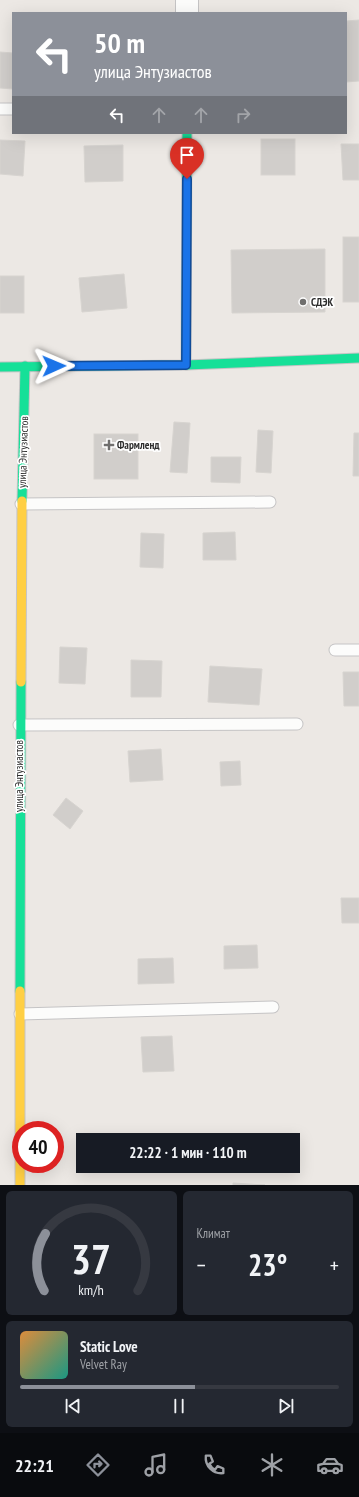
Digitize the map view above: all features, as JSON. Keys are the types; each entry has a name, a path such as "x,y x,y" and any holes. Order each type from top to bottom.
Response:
{"street":[{"path":"187,0 187,12"},
{"path":"186,365 187,134"},
{"path":"0,367 186,365 359,358"},
{"name":"улица Энтузиастов","path":"20,1185 19,725 21,504 25,366"}],"lane":[{"path":"0,109 12,109"},
{"path":"21,504 270,502"},
{"path":"335,650 359,650"},
{"path":"19,725 297,724"},
{"path":"20,1014 273,1007"}],"building":[{"path":"359,20 359,81 347,82 347,21"},
{"path":"0,52 12,53 12,89 0,88"},
{"path":"261,139 295,139 295,175 261,175"},
{"path":"0,140 25,141 23,176 0,174"},
{"path":"341,144 359,144 359,180 343,180"},
{"path":"123,145 123,181 85,182 84,146"},
{"path":"343,237 359,237 359,302 343,302"},
{"path":"325,249 325,312 232,313 231,250"},
{"path":"124,274 127,308 82,312 79,278"},
{"path":"0,276 24,276 24,313 0,313"},
{"path":"174,422 190,423 187,473 170,472"},
{"path":"258,430 273,431 271,473 256,472"},
{"path":"354,433 359,433 359,476 353,476"},
{"path":"94,434 138,434 138,479 94,479"},
{"path":"211,457 241,457 240,483 211,482"},
{"path":"235,532 236,560 203,560 203,533"},
{"path":"141,533 164,534 163,568 140,567"},
{"path":"60,647 87,648 85,684 59,683"},
{"path":"131,660 162,661 161,697 131,697"},
{"path":"210,666 262,669 259,705 208,702"},
{"path":"343,672 359,672 359,706 344,706"},
{"path":"161,749 163,780 130,782 128,751"},
{"path":"240,761 241,785 221,786 220,762"},
{"path":"66,798 83,811 70,829 53,815"},
{"path":"341,898 359,898 359,923 342,923"},
{"path":"257,945 258,968 224,969 224,946"},
{"path":"173,958 174,983 138,984 138,959"},
{"path":"172,1036 174,1071 143,1072 141,1037"},
{"path":"233,1183 265,1185 233,1185"}],"traffic: fast":[{"path":"186,365 187,134"},
{"path":"0,367 186,365 359,358"},
{"path":"22,501 25,366"},
{"path":"20,991 21,682"}],"traffic: slow":[{"path":"21,682 22,501"},
{"path":"20,991 20,1185"}],"place":[{"name":"СДЭК","path":"303,302"},
{"name":"Фармленд","path":"109,445"}],"route":[{"path":"54,366 186,365 187,179"}]}
